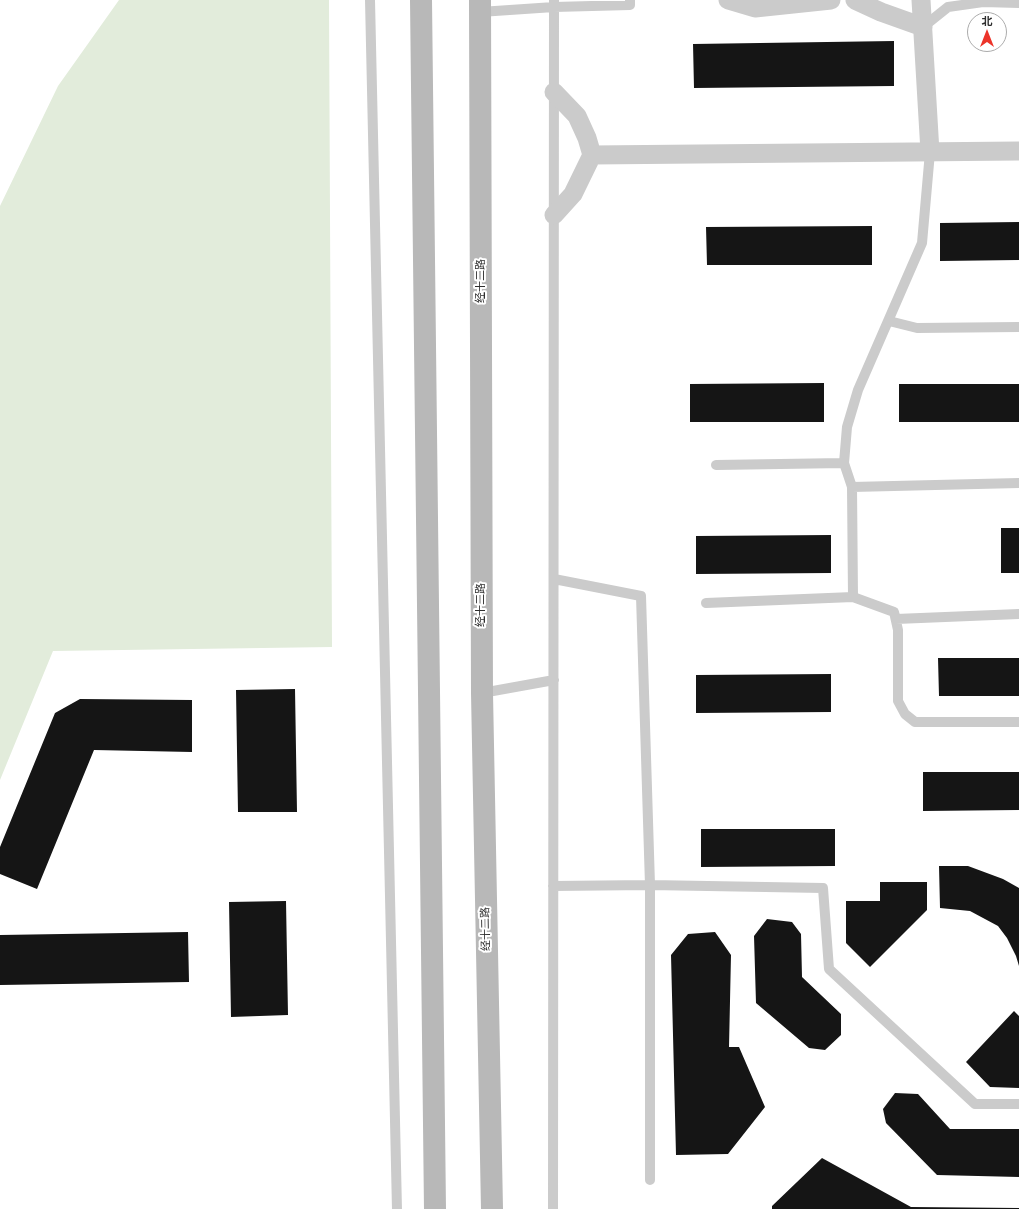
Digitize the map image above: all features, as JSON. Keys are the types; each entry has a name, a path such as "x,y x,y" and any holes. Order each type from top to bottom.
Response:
{"main road":[{"path":"421,0 435,1209"},
{"name":"经十二路","path":"480,6 482,693 492,1209"}],"street":[{"path":"728,0 755,8 831,0"},
{"path":"855,0 923,28"},
{"path":"921,0 930,152"},
{"path":"554,92 577,116 587,138 592,155 573,194 554,216"},
{"path":"592,155 1019,151"}],"lane":[{"path":"370,0 397,1209"},
{"path":"480,6 554,3 630,5 630,0"},
{"path":"923,28 948,7 983,2 1019,3"},
{"path":"553,1209 554,3"},
{"path":"852,597 852,487 844,463 847,427 858,390 922,243 930,152"},
{"path":"889,321 917,328 1019,327"},
{"path":"716,465 844,463"},
{"path":"852,487 1019,483"},
{"path":"554,579 642,596 650,885 650,1180"},
{"path":"706,603 852,597 894,612 898,630 898,701 905,714 915,722 1019,722"},
{"path":"896,619 1019,614"},
{"path":"482,693 554,680"},
{"path":"553,886 650,885 823,888 829,968 975,1104 1019,1104"}],"green space":[{"path":"119,0 329,0 332,647 53,651 0,780 0,206 58,86"}],"building":[{"path":"894,41 894,86 694,88 693,44"},
{"path":"1019,222 1019,260 940,261 940,223"},
{"path":"872,226 872,265 707,265 706,227"},
{"path":"824,383 824,422 690,422 690,384"},
{"path":"899,384 1019,384 1019,422 899,422"},
{"path":"1001,528 1019,528 1019,573 1001,573"},
{"path":"831,535 831,573 696,574 696,536"},
{"path":"938,658 1019,658 1019,696 939,696"},
{"path":"831,674 831,712 696,713 696,675"},
{"path":"295,689 297,812 238,812 236,690"},
{"path":"80,699 192,700 192,752 94,750 37,889 0,874 0,847 55,713"},
{"path":"923,772 1019,772 1019,810 923,811"},
{"path":"701,829 835,829 835,866 701,867"},
{"path":"939,866 968,866 1003,879 1019,888 1019,966 1007,938 998,926 970,911 940,908"},
{"path":"880,882 927,882 927,910 870,967 846,943 846,901 880,901"},
{"path":"286,901 288,1015 231,1017 229,902"},
{"path":"767,919 792,922 801,934 802,977 841,1014 841,1035 825,1050 809,1048 756,1003 754,936"},
{"path":"188,932 189,982 0,985 0,935"},
{"path":"715,932 731,955 729,1047 739,1047 765,1107 728,1154 676,1155 671,955 688,934"},
{"path":"1014,1011 1019,1016 1019,1088 990,1087 966,1062"},
{"path":"895,1093 918,1094 950,1129 1019,1129 1019,1177 937,1175 886,1123 883,1109"},
{"path":"822,1158 911,1207 1019,1209 772,1209 772,1206"}]}
